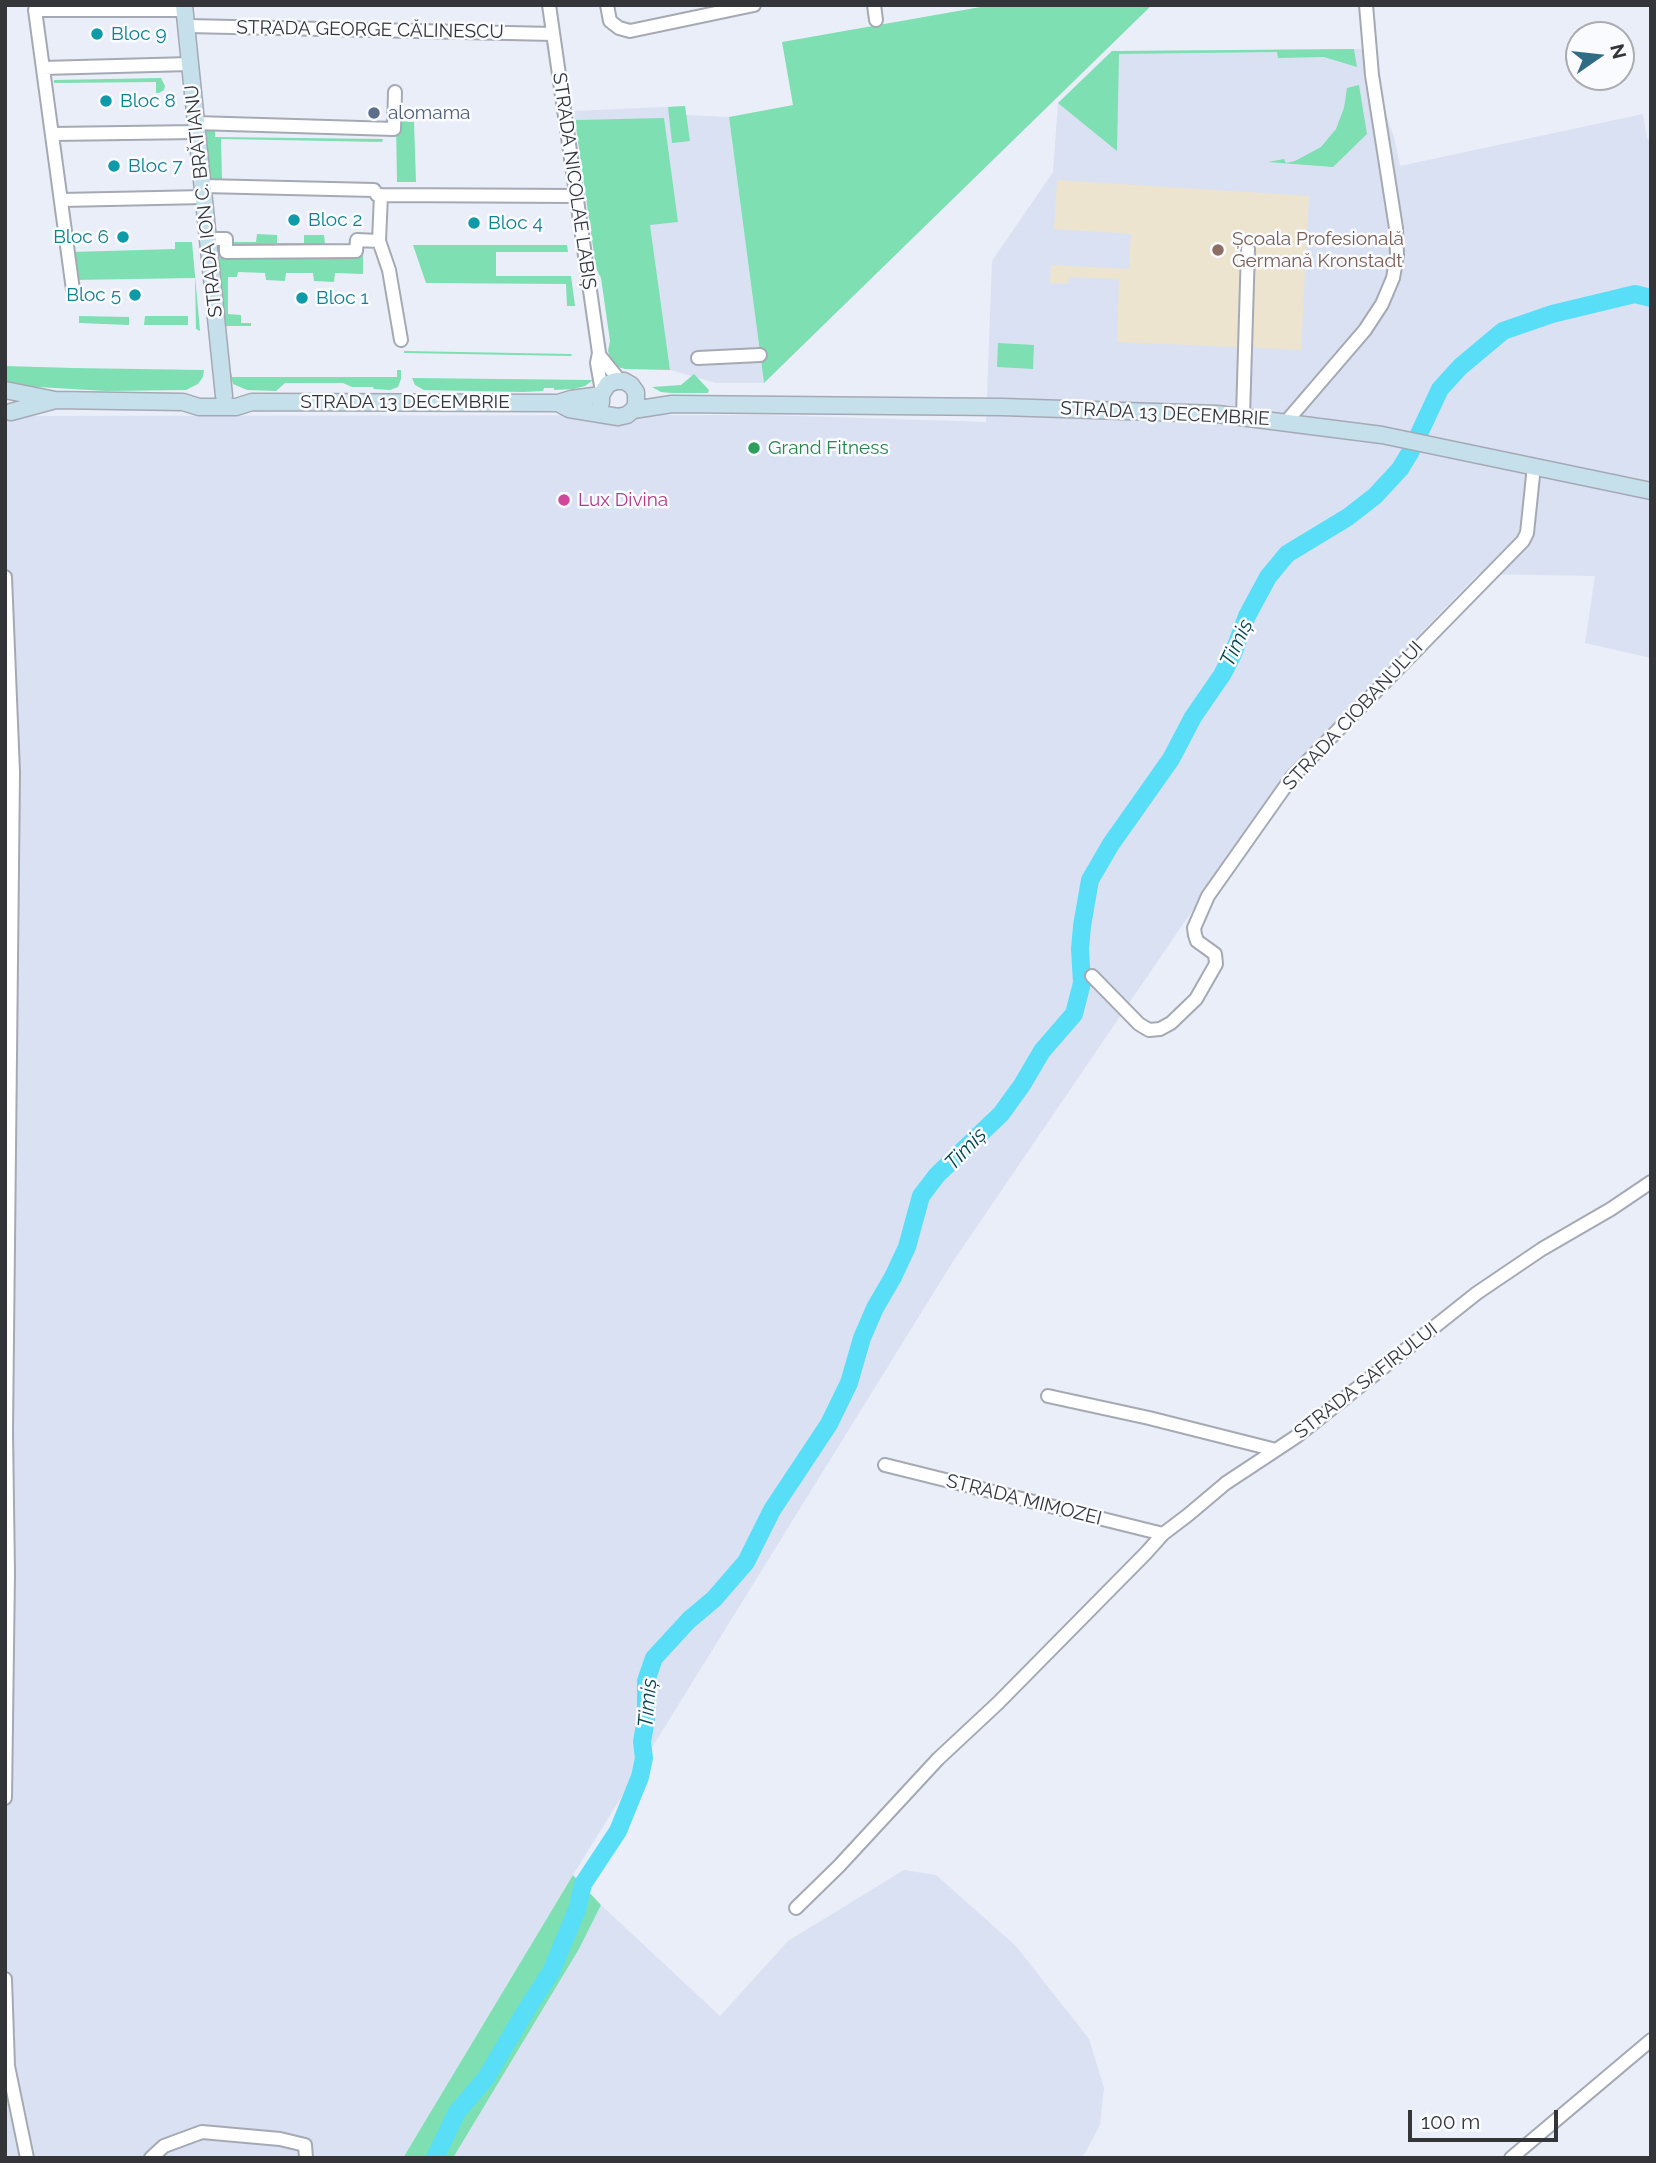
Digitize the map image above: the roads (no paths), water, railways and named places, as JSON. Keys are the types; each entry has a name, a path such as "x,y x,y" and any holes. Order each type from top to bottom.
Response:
{"main road":[{"name":"STRADA ION C. BRĂTIANU","path":"185,14 224,396"},
{"name":"STRADA 13 DECEMBRIE","path":"5,390 55,400 183,402 199,407 236,407 252,402 558,403 601,393 608,384 620,381 631,385 636,393 672,404"},
{"name":"STRADA 13 DECEMBRIE","path":"5,390 12,400 8,415"},
{"path":"601,393 602,406 608,414"},
{"path":"633,410 636,393"},
{"name":"STRADA 13 DECEMBRIE","path":"183,402 200,397 224,396 252,402"},
{"name":"STRADA 13 DECEMBRIE","path":"8,415 55,400"},
{"name":"STRADA 13 DECEMBRIE","path":"558,403 569,409 621,417 633,410 672,404 1002,407 1243,416 1382,435 1651,491"}],"street":[{"name":"STRADA NICOLAE LABIȘ","path":"549,5 600,356 597,363 601,393"},
{"path":"607,5 610,21 619,28 631,31 754,5"},
{"path":"874,5 876,20"},
{"path":"1286,422 1365,330 1382,304 1397,255 1396,228 1372,75 1366,5"},
{"name":"STRADA GEORGE CĂLINESCU","path":"44,68 35,10 185,14 553,34"},
{"path":"73,290 44,68 190,64"},
{"path":"52,134 197,128 394,128 395,92"},
{"path":"62,200 203,191 374,190 377,195 576,196"},
{"path":"381,195 379,241 389,270 401,340"},
{"path":"216,239 226,239 226,252 356,251 357,240 379,241"},
{"path":"1243,416 1248,249"},
{"path":"698,358 760,355"},
{"path":"600,356 620,381"},
{"name":"STRADA CIOBANULUI","path":"1092,976 1139,1024 1149,1030 1160,1029 1171,1023 1196,999 1216,964 1215,954 1197,941 1194,928 1208,896 1292,777 1523,541 1527,533 1534,466"},
{"path":"5,577 13,772 5,1798"},
{"name":"STRADA SAFIRULUI","path":"1048,1396 1276,1450 1477,1293 1651,1182"},
{"path":"796,1908 839,1866 938,1759 998,1703 1163,1534 1226,1483 1276,1450"},
{"name":"STRADA MIMOZEI","path":"885,1465 1163,1534"},
{"path":"5,1979 8,2066 27,2158"},
{"path":"1511,2158 1651,2040"},
{"path":"151,2158 164,2146 202,2132 262,2136 305,2152"}],"waterway":[{"name":"Timiș","path":"435,2158 457,2112 486,2078 551,1972 577,1910 583,1884 618,1831 640,1777 644,1758 642,1742 646,1719 646,1681 654,1658 689,1620 714,1599 746,1562 772,1510 829,1424 849,1383 862,1338 875,1308 907,1247 921,1196 937,1175 1001,1114 1042,1051 1074,1014 1082,983 1080,949 1090,880 1111,844 1171,759 1193,717 1222,675 1247,616 1268,577 1287,554 1348,517 1375,496 1400,469 1411,451 1440,389 1460,367 1503,331 1552,314 1635,294 1651,298"}],"place":[{"name":"Bloc 9","path":"97,34"},
{"name":"Bloc 8","path":"106,101"},
{"name":"alomama","path":"374,113"},
{"name":"Bloc 7","path":"114,166"},
{"name":"Bloc 2","path":"294,220"},
{"name":"Bloc 4","path":"474,223"},
{"name":"Bloc 6","path":"123,237"},
{"name":"Școala Profesională Germană Kronstadt","path":"1218,250"},
{"name":"Bloc 5","path":"135,295"},
{"name":"Bloc 1","path":"302,298"},
{"name":"Grand Fitness","path":"754,448"},
{"name":"Lux Divina","path":"564,500"}]}
